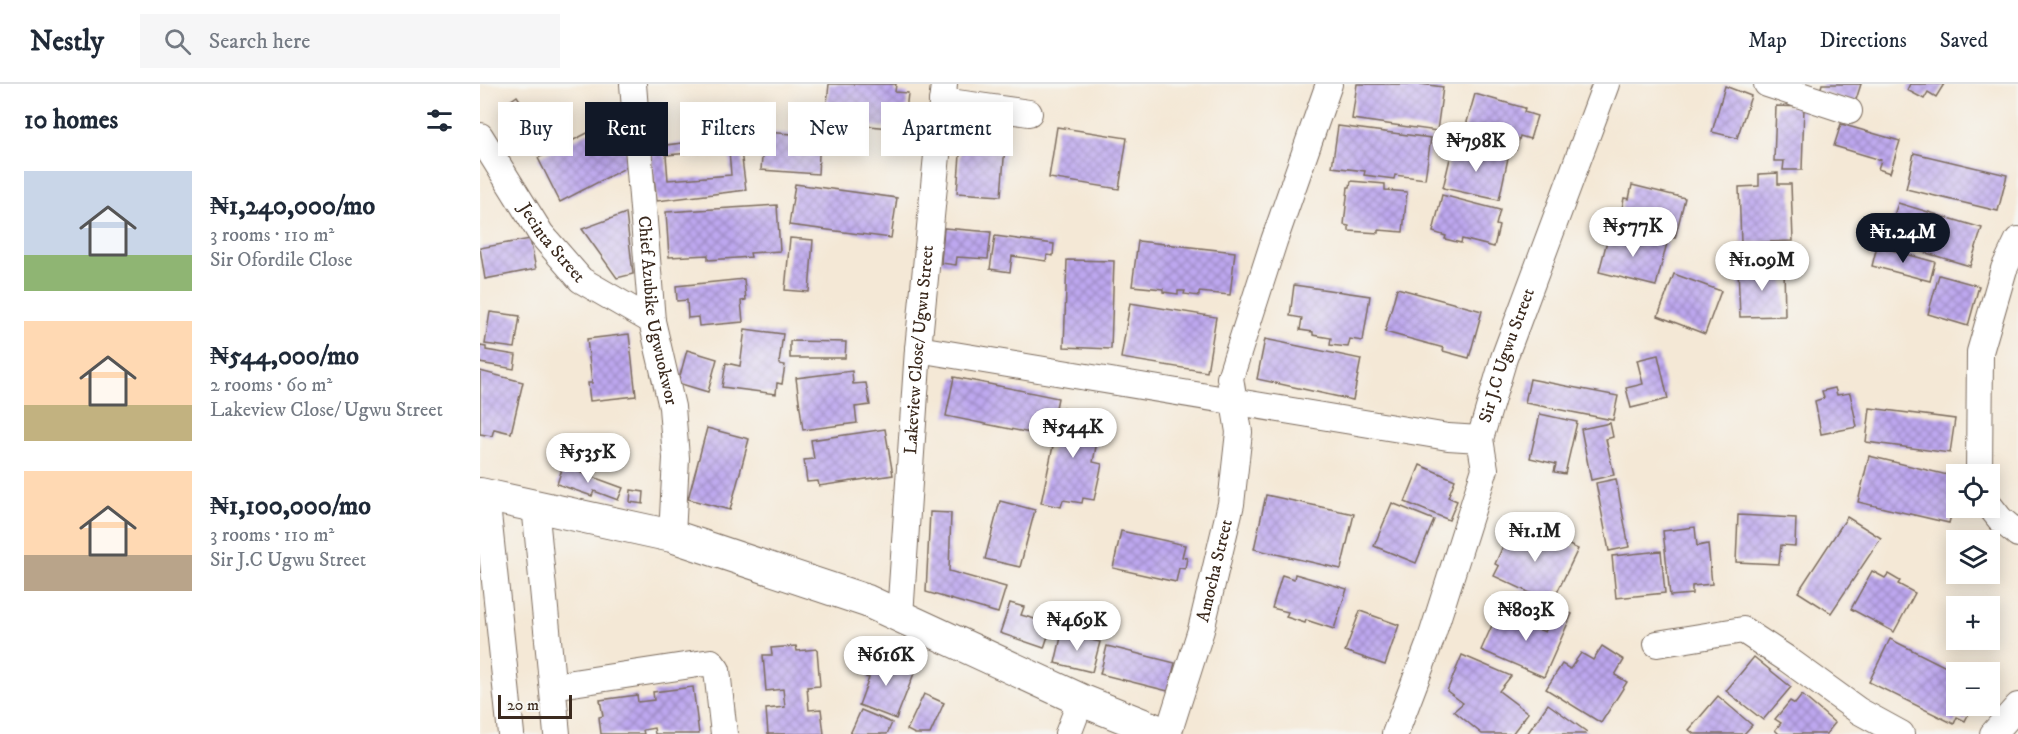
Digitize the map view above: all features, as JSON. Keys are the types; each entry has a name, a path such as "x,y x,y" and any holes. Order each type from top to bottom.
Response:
{"street":[{"name":"Chief Azubike Ugwuokwor","path":"633,84 652,321 672,407 676,458 672,536"},
{"name":"Amocha Street","path":"1167,734 1201,630 1232,504 1239,432 1230,378 1274,241 1329,84"},
{"name":"Sir J.C Ugwu Street","path":"1395,734 1430,642 1485,469 1480,439 1504,358 1606,84"},
{"path":"1767,84 1849,111"},
{"path":"943,93 1029,112"},
{"name":"Lakeview Close/ Ugwu Street","path":"900,616 918,350 943,93"},
{"name":"Jecinta Street","path":"480,136 541,234 581,280 652,321"},
{"path":"1979,464 1980,352 2004,269 2018,240"},
{"path":"918,350 1448,437 1480,439"},
{"path":"511,734 483,495 672,536 867,601 1081,700 1167,734"},
{"path":"535,505 557,734"},
{"path":"1999,518 2018,534"},
{"path":"1657,644 1743,630 1859,711 1900,734"},
{"path":"553,686 711,662 717,670 724,734"},
{"path":"1068,734 1081,700"},
{"path":"1993,734 2016,712"}],"building":[{"path":"829,84 896,84 895,92 908,93 907,102 881,102 881,127 869,126 869,102 827,102"},
{"path":"1357,84 1421,84 1443,87 1437,131 1352,119"},
{"path":"1822,84 1861,84 1855,103 1820,91"},
{"path":"1910,84 1944,84 1936,97 1928,92 1924,99 1907,90"},
{"path":"1725,86 1751,96 1737,138 1712,132"},
{"path":"1475,94 1525,108 1524,112 1537,116 1530,139 1520,136 1516,150 1463,136"},
{"path":"517,96 521,102 509,102"},
{"path":"1776,106 1804,107 1802,170 1783,170 1784,161 1774,161"},
{"path":"1841,124 1900,141 1890,173 1878,169 1881,160 1834,146"},
{"path":"1338,126 1431,138 1425,179 1395,175 1394,179 1364,175 1365,171 1332,167"},
{"path":"1057,127 1127,138 1119,189 1049,178"},
{"path":"776,133 788,134 788,156 819,156 818,174 761,170 762,156 776,156"},
{"path":"585,134 585,156 629,156 633,164 560,202 538,158 573,156 573,140"},
{"path":"680,143 680,154 668,155 668,145"},
{"path":"1453,146 1508,158 1499,200 1443,188"},
{"path":"1914,153 2007,175 1998,211 1906,189"},
{"path":"651,156 666,156 668,180 731,175 729,156 742,156 746,190 657,201"},
{"path":"960,156 1004,156 1001,196 957,193"},
{"path":"1778,173 1778,184 1791,184 1793,241 1741,243 1739,187 1759,186 1759,174"},
{"path":"1351,181 1385,184 1385,190 1407,192 1403,232 1349,231 1349,226 1344,225 1348,187"},
{"path":"795,184 897,198 891,238 789,225"},
{"path":"1632,185 1685,198 1675,238 1623,225 1625,215 1621,214 1624,198 1629,199"},
{"path":"1442,195 1500,210 1494,247 1462,239 1461,243 1445,239 1446,236 1433,232"},
{"path":"1898,203 1982,228 1970,266 1886,241"},
{"path":"777,205 780,251 750,253 751,257 708,260 708,255 669,257 666,212"},
{"path":"626,213 633,274 617,278 582,229"},
{"path":"944,228 991,232 988,259 957,257 956,265 941,263"},
{"path":"1610,229 1667,243 1656,286 1599,272"},
{"path":"995,236 1054,244 1053,256 1047,255 1046,261 1012,256 1010,272 990,269"},
{"path":"790,238 813,240 809,292 785,290"},
{"path":"530,239 536,269 485,279 480,248"},
{"path":"1138,241 1235,252 1230,295 1199,292 1199,296 1184,294 1185,291 1178,291 1178,294 1163,292 1163,289 1132,286"},
{"path":"1877,246 1935,262 1930,281 1872,266"},
{"path":"1067,260 1114,261 1111,349 1064,347"},
{"path":"1784,267 1785,316 1740,317 1738,268"},
{"path":"1674,274 1721,291 1705,334 1658,316"},
{"path":"1939,275 1979,286 1968,326 1928,314"},
{"path":"744,279 746,300 741,301 743,322 699,326 698,317 688,318 687,300 677,301 676,286"},
{"path":"1294,285 1370,296 1363,341 1350,339 1348,347 1330,345 1331,338 1300,330 1302,318 1290,316"},
{"path":"1397,288 1482,311 1469,358 1443,351 1444,348 1385,332"},
{"path":"1130,303 1216,317 1207,372 1121,358"},
{"path":"490,312 520,316 515,348 485,344"},
{"path":"745,329 783,334 779,364 785,365 782,384 777,383 776,394 722,387 726,363 740,366"},
{"path":"629,334 636,396 590,401 588,383 592,383 587,339"},
{"path":"1265,339 1361,359 1353,400 1257,379"},
{"path":"790,341 846,342 845,358 790,358"},
{"path":"480,346 486,347 486,350 516,355 514,369 480,363"},
{"path":"687,350 717,359 708,392 678,383"},
{"path":"1658,355 1668,399 1631,408 1626,388 1643,384 1637,360"},
{"path":"480,371 523,382 511,433 494,429 492,436 480,434"},
{"path":"852,371 853,384 866,383 870,405 855,407 857,423 803,430 796,378"},
{"path":"954,377 1058,398 1050,437 946,416"},
{"path":"1530,379 1618,396 1613,420 1525,403"},
{"path":"1835,388 1837,395 1850,393 1857,427 1821,434 1815,401 1824,398 1822,391"},
{"path":"1061,408 1102,416 1093,462 1102,464 1094,500 1083,498 1082,503 1063,500 1061,507 1041,503"},
{"path":"1870,408 1955,419 1950,453 1866,442"},
{"path":"1540,414 1577,422 1565,474 1554,472 1556,464 1530,458"},
{"path":"1610,423 1613,437 1606,439 1614,475 1591,480 1581,429"},
{"path":"707,428 749,439 730,510 688,499"},
{"path":"885,429 893,475 819,486 818,481 807,482 804,460 814,459 811,440"},
{"path":"1869,456 1946,475 1946,518 1950,518 1949,523 1858,502"},
{"path":"1420,465 1455,480 1448,497 1457,501 1449,520 1405,502"},
{"path":"563,466 623,488 618,500 594,491 592,496 557,484"},
{"path":"1616,479 1629,547 1609,551 1596,483"},
{"path":"631,490 644,492 643,504 630,502"},
{"path":"1266,495 1354,514 1341,569 1254,549"},
{"path":"1000,501 1035,510 1020,567 985,559"},
{"path":"1392,503 1434,520 1416,563 1374,546"},
{"path":"930,512 951,513 949,571 1006,587 998,613 926,592"},
{"path":"1738,515 1796,518 1795,546 1781,545 1779,564 1736,562"},
{"path":"1847,517 1881,538 1831,613 1798,592"},
{"path":"1524,524 1578,549 1552,603 1494,576 1499,566 1495,564 1504,544 1508,546 1514,534 1519,536"},
{"path":"1695,527 1697,546 1708,544 1712,584 1692,586 1692,594 1670,596 1663,531"},
{"path":"1121,531 1185,545 1182,557 1187,558 1185,569 1179,568 1176,582 1113,568"},
{"path":"1661,551 1665,593 1616,598 1612,556"},
{"path":"1872,571 1885,578 1888,574 1900,581 1898,584 1915,593 1894,632 1851,609"},
{"path":"1295,574 1347,589 1334,629 1306,620 1305,623 1286,617 1288,612 1272,608 1282,575 1294,579"},
{"path":"1010,603 1024,607 1021,615 1052,624 1044,648 1000,633"},
{"path":"1556,608 1572,614 1544,677 1481,650 1498,612 1545,632"},
{"path":"1360,611 1399,625 1385,665 1345,651"},
{"path":"1062,633 1100,642 1092,672 1055,663"},
{"path":"1890,639 1946,667 1946,716 1968,716 1965,721 1957,717 1954,724 1869,682"},
{"path":"796,646 797,651 817,649 820,686 807,687 809,710 821,709 824,734 768,734 766,709 785,707 783,689 766,691 763,655 772,655 771,648"},
{"path":"1107,646 1175,663 1168,691 1100,674"},
{"path":"1602,646 1624,660 1615,675 1627,682 1601,723 1546,689 1562,664 1570,669 1581,653 1593,660"},
{"path":"1462,655 1511,676 1499,691 1528,713 1512,734 1482,734 1454,711 1463,703 1447,691"},
{"path":"874,656 915,671 896,719 859,705"},
{"path":"1754,657 1791,687 1763,720 1726,691"},
{"path":"693,687 699,734 655,734 654,728 643,730 644,734 601,734 599,717 603,716 600,700 637,695 638,702 654,700 653,692"},
{"path":"924,694 944,703 930,734 915,734 907,730"},
{"path":"1802,695 1835,723 1826,734 1779,734 1775,730 1781,723 1775,719 1790,701 1795,704"},
{"path":"1718,696 1752,725 1744,734 1694,734 1689,730"},
{"path":"1548,704 1587,732 1586,734 1527,734"},
{"path":"861,710 892,723 887,734 850,734"}]}
